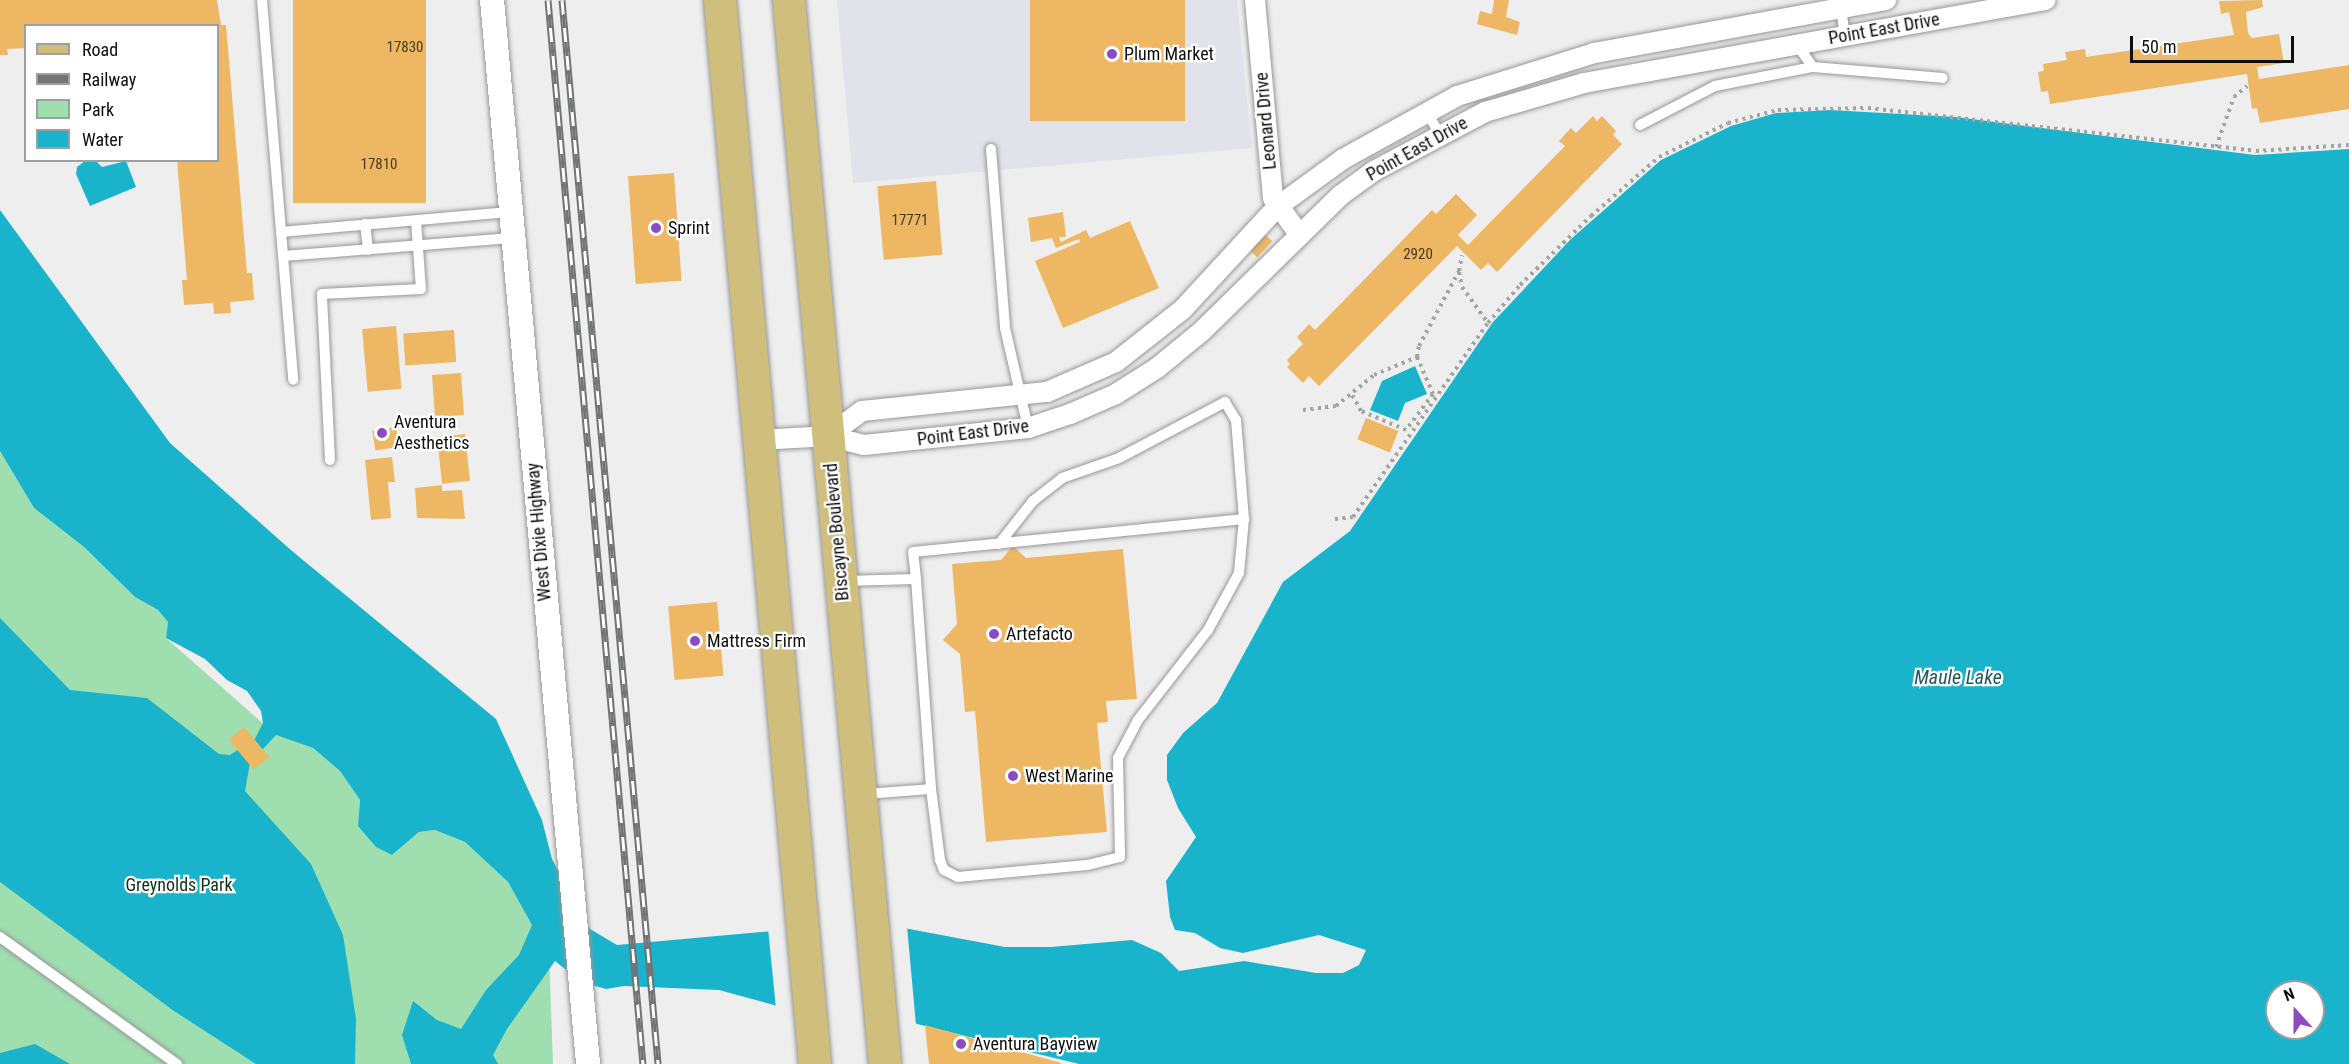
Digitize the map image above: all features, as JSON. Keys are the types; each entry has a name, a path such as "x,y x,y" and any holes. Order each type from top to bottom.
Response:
{"main road":[{"path":"720,0 814,1061"},
{"name":"Biscayne Boulevard","path":"789,0 884,1058"}],"street":[{"name":"West Dixie Highway","path":"492,0 508,212 588,1064"},
{"name":"Leonard Drive","path":"1255,0 1277,207"},
{"name":"Point East Drive","path":"760,440 828,436 864,445 1028,428 1116,394 1157,368 1202,331 1299,234 1366,177 1439,133 1485,112 1584,83 1652,57 1840,8 1886,0"},
{"name":"Point East Drive","path":"828,436 862,411 1023,396 1072,383 1116,362 1152,337 1277,207 1343,159 1426,111 1476,88 1532,69 1797,45 2046,0"},
{"path":"1277,207 1299,234"}],"lane":[{"path":"262,0 293,380"},
{"path":"1840,8 1845,36"},
{"path":"1797,45 1813,67"},
{"path":"1640,125 1715,86 1813,67 1943,78"},
{"path":"1426,111 1439,133"},
{"path":"991,149 1005,328 1023,396 1028,428"},
{"path":"282,232 508,212"},
{"path":"330,460 322,294 421,289 416,221"},
{"path":"366,224 368,250"},
{"path":"283,256 511,238"},
{"path":"999,544 1033,501 1062,478 1119,458 1225,402 1236,420 1244,519 1239,573 1208,630 1138,720 1118,758 1120,857 1087,865 958,877 944,870 940,860 931,789 913,552 999,544 1244,519"},
{"path":"841,581 916,579"},
{"path":"860,794 931,789"},
{"path":"0,937 177,1064"}],"path":[{"path":"2216,147 2234,97 2247,86"},
{"path":"1335,519 1353,517 1488,323 1591,216 1659,158 1728,123 1778,110 1926,112 2256,151 2349,145"},
{"path":"1352,395 1361,411 1406,430 1433,394 1417,357 1419,346 1459,271 1462,255"},
{"path":"1459,271 1462,287 1488,323"},
{"path":"1303,410 1336,406 1374,375 1417,357"}],"shaded area":[{"path":"837,0 1237,0 1252,148 853,183"}],"green space":[{"name":"Greynolds Park","path":"0,451 34,508 84,547 135,597 158,610 168,622 166,638 276,735 313,748 340,771 360,800 358,826 392,855 419,832 435,830 465,842 508,882 549,954 553,1064 0,1064"}],"water":[{"name":"Maule Lake","path":"1829,110 1956,117 2255,155 2349,149 2349,1064 1079,1064 881,1015 810,1015 719,990 624,986 606,989 581,982 555,961 507,1029 493,1055 498,1064 411,1064 402,1035 413,1001 437,1020 461,1029 486,990 519,955 532,925 508,882 465,842 435,830 419,832 392,855 376,847 358,826 360,800 340,771 313,748 276,735 250,763 245,791 311,864 343,935 356,1019 355,1064 256,1064 174,1011 0,882 0,618 70,690 147,698 219,754 230,755 255,739 263,723 261,711 247,691 227,680 205,659 166,638 168,622 158,610 135,597 84,547 34,508 0,451 0,210 170,443 292,551 496,719 542,820 552,859 590,929 617,945 872,922 1005,947 1051,947 1132,940 1161,953 1179,971 1244,961 1316,973 1343,973 1359,965 1366,950 1319,935 1243,953 1220,948 1195,933 1175,930 1170,917 1166,881 1196,837 1178,808 1167,780 1167,755 1183,733 1217,703 1283,582 1350,531 1493,322 1571,239 1661,160 1731,126 1776,113"},
{"path":"84,162 97,162 102,167 126,162 136,187 90,206 76,174 77,167"},
{"path":"1415,366 1427,394 1405,403 1398,421 1370,410 1382,381"},
{"path":"35,1044 70,1064 0,1064 0,1053"}],"pier":[{"path":"872,919 907,926 916,1025 881,1018 810,1018 776,1009 768,928"}],"building":[{"path":"0,0 217,0 221,25 226,25 247,273 252,273 254,300 230,302 231,313 214,314 213,303 184,305 182,280 187,280 177,162 219,162 219,24 24,24 24,48 7,49 8,55 0,55"},
{"path":"293,0 426,0 426,203 293,203"},
{"name":"Plum Market","path":"1030,0 1185,0 1185,121 1030,121"},
{"path":"1494,0 1509,0 1506,17 1520,22 1517,35 1477,24 1480,11 1492,14"},
{"path":"2262,0 2263,7 2246,12 2248,33 2252,38 2279,34 2284,63 2257,67 2259,79 2349,65 2349,109 2260,123 2257,108 2252,109 2247,74 2050,104 2048,91 2041,92 2038,72 2044,71 2043,64 2067,60 2065,52 2085,49 2086,57 2234,35 2229,12 2221,14 2219,1"},
{"path":"1593,116 1597,121 1602,116 1616,131 1613,135 1622,144 1497,272 1488,263 1481,270 1457,246 1319,386 1309,376 1303,383 1287,367 1290,364 1287,360 1303,344 1297,337 1309,324 1315,330 1432,210 1436,214 1456,194 1477,215 1458,235 1468,245 1565,146 1559,141 1571,128 1576,133"},
{"name":"Sprint","path":"674,173 682,281 636,284 628,176"},
{"path":"936,181 942,255 884,260 877,186"},
{"path":"1063,212 1066,237 1059,237 1061,242 1086,230 1090,238 1130,221 1159,288 1063,328 1035,261 1080,242 1079,239 1056,248 1052,238 1031,242 1028,218"},
{"path":"1261,231 1272,241 1257,257 1246,247"},
{"path":"396,326 401,389 368,392 362,329"},
{"path":"454,330 456,362 405,365 403,334"},
{"path":"461,373 464,415 435,417 432,375"},
{"path":"1366,418 1398,431 1390,452 1357,439"},
{"path":"396,427 399,447 375,451 372,431"},
{"path":"465,434 470,481 442,484 437,437"},
{"path":"392,457 395,482 388,482 391,518 371,520 365,460"},
{"path":"442,485 442,491 462,490 465,519 417,518 415,488"},
{"path":"1013,546 1026,558 1123,549 1137,699 1106,701 1108,722 1097,723 1107,832 986,842 975,711 965,712 960,654 943,640 957,624 952,564 1001,560"},
{"name":"Mattress Firm","path":"717,602 723,676 675,680 668,606"},
{"path":"244,727 269,757 254,770 229,740"},
{"name":"Aventura Bayview","path":"925,1025 1061,1063 1061,1064 929,1064"}],"railway":[{"path":"548,0 643,1064"},
{"path":"562,0 658,1064"}],"place":[{"name":"Plum Market","path":"1112,54"},
{"name":"Sprint","path":"656,228"},
{"name":"Aventura Aesthetics","path":"382,433"},
{"name":"Artefacto","path":"994,634"},
{"name":"Mattress Firm","path":"695,641"},
{"name":"West Marine","path":"1013,776"},
{"name":"Aventura Bayview","path":"961,1044"}]}
